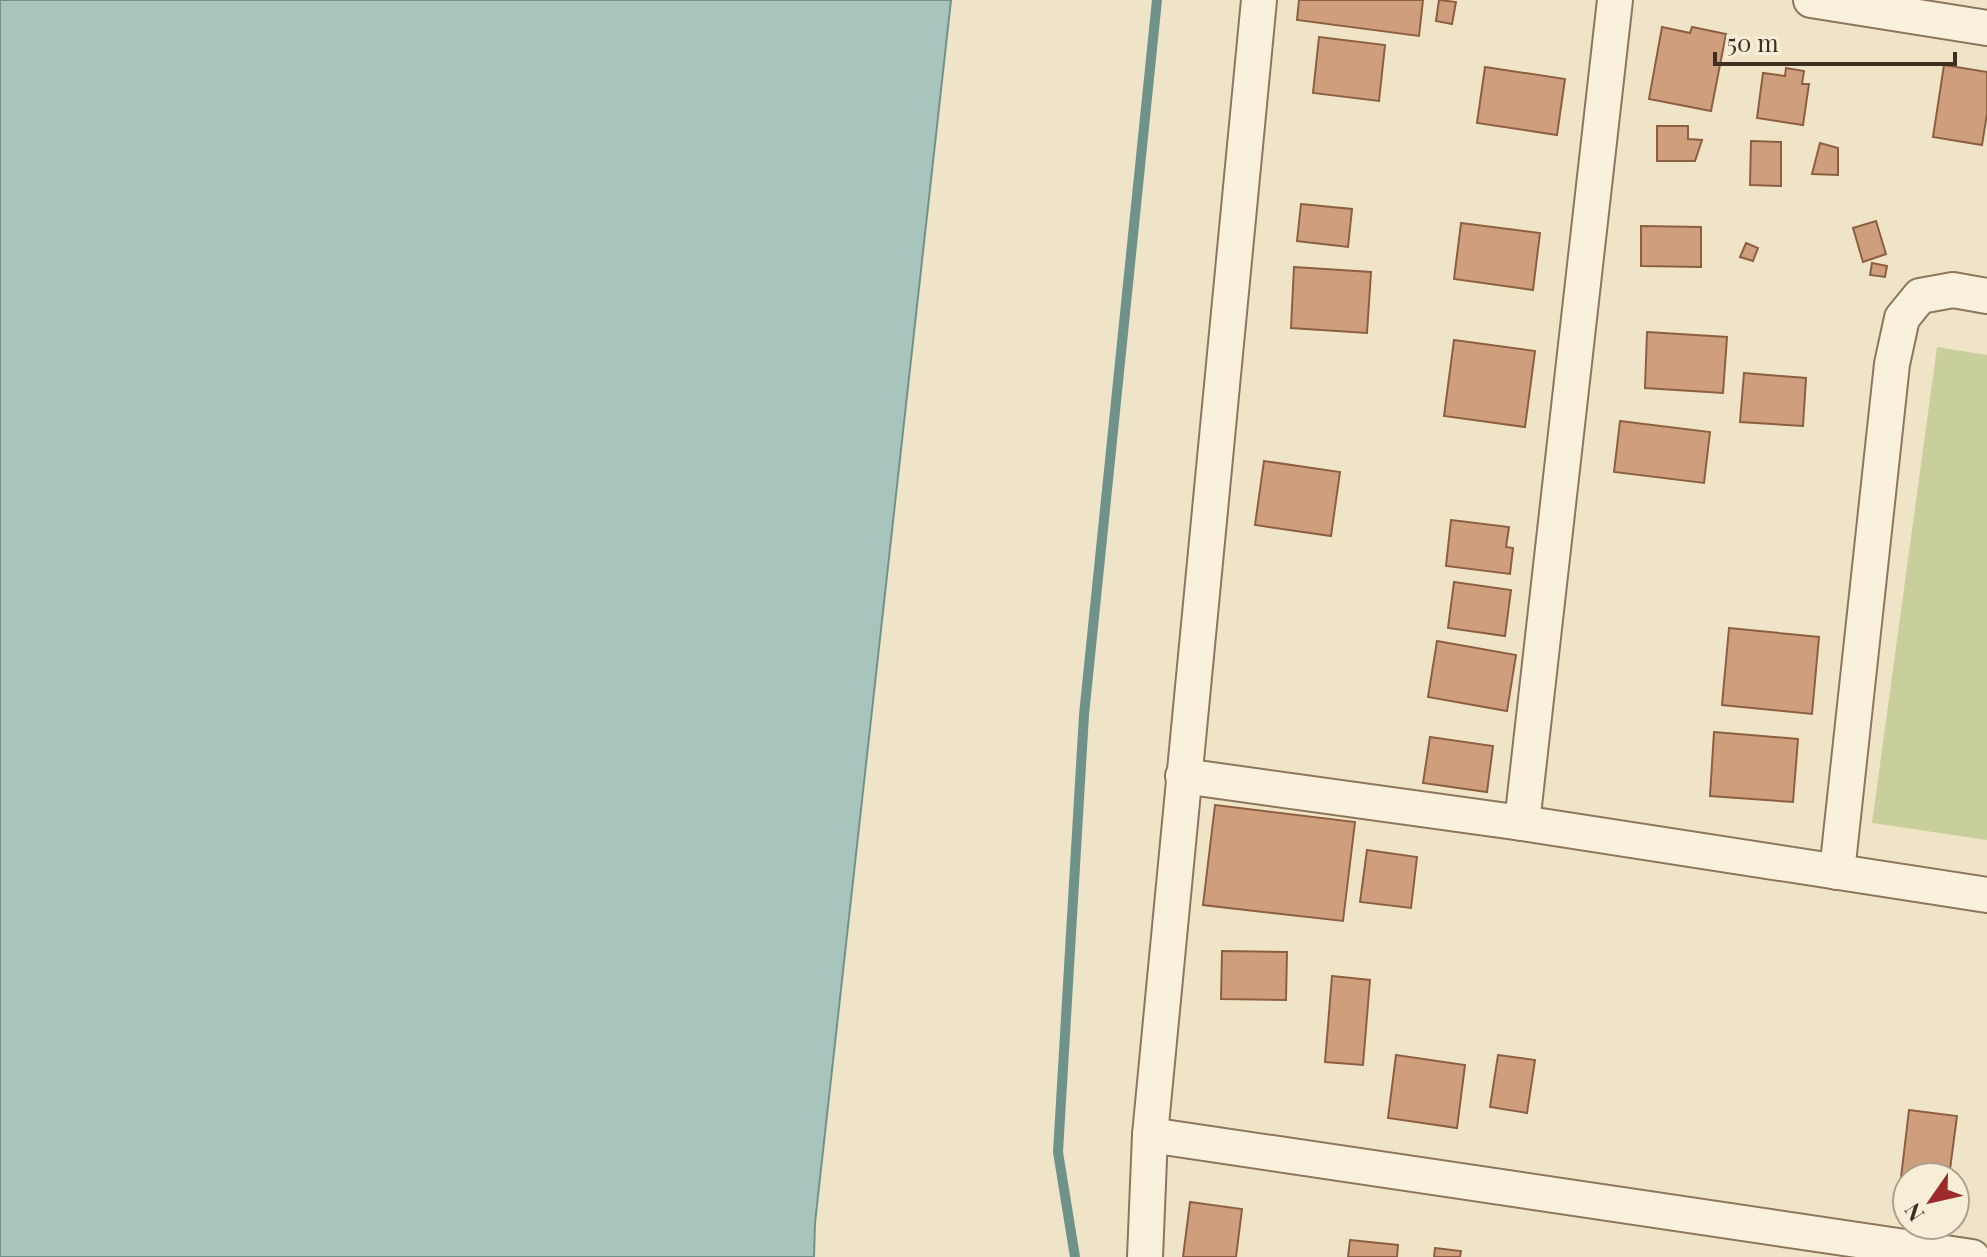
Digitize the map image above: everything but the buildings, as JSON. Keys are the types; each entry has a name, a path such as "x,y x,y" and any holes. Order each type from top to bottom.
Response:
{"street":[{"path":"1145,1257 1150,1135 1259,0"},
{"path":"1522,823 1615,0"},
{"path":"1811,0 1987,28"},
{"path":"1837,872 1892,364 1902,318 1920,296 1953,290 1987,296"},
{"path":"1183,776 1522,823 1987,895"},
{"path":"1150,1135 1972,1257"}],"green space":[{"path":"1937,347 1987,355 1987,840 1872,823"}],"water":[{"path":"0,0 951,0 815,1223 814,1257 0,1257"}],"waterway":[{"path":"1075,1257 1058,1152 1084,715 1157,0"}]}
